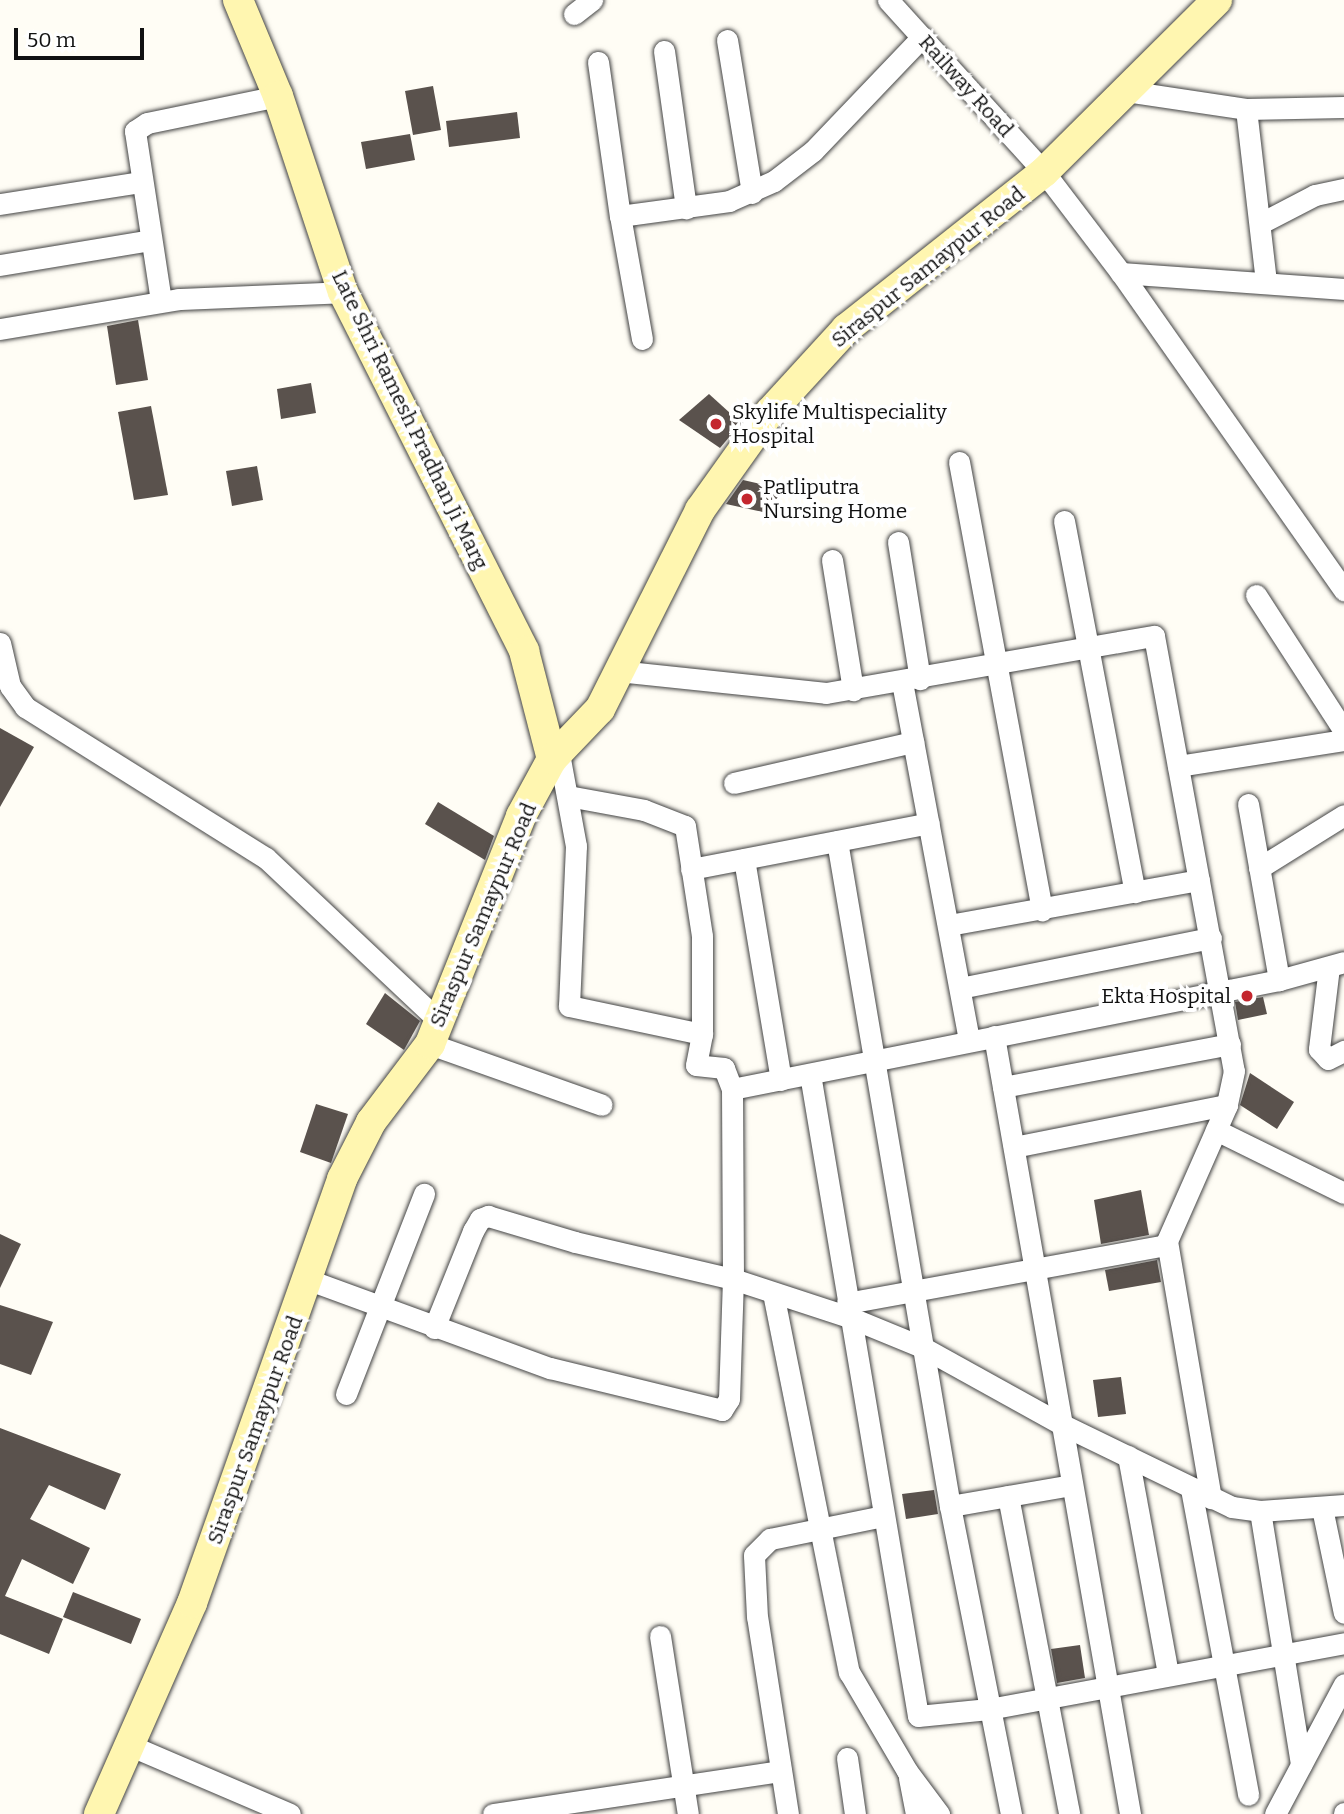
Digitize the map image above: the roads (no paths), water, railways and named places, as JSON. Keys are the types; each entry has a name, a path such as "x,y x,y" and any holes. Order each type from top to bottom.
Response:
{"street":[{"name":"Late Shri Ramesh Pradhan Ji Marg","path":"238,0 278,96 343,292 524,651 556,756"},
{"path":"573,14 592,0"},
{"name":"Railway Road","path":"889,0 1044,172 1121,273 1342,584"},
{"name":"Siraspur Samaypur Road","path":"99,1814 192,1604 309,1280 342,1179 358,1145 435,1033 522,816 556,756 600,709 700,510 770,412 846,329 1044,172 1217,0"},
{"path":"620,216 686,208 752,193 813,151 922,37"},
{"path":"727,40 752,193"},
{"path":"664,51 686,208"},
{"path":"598,62 620,216 642,340"},
{"path":"1126,91 1246,109 1344,107"},
{"path":"161,301 135,140 140,127 278,96"},
{"path":"1246,109 1266,283"},
{"path":"0,204 141,182"},
{"path":"1261,223 1315,195 1344,189"},
{"path":"0,265 151,240"},
{"path":"1121,273 1344,289"},
{"path":"0,329 161,301 343,292"},
{"path":"959,462 1042,909"},
{"path":"1064,521 1135,892"},
{"path":"898,542 911,681 913,742 969,1041"},
{"path":"832,560 853,690"},
{"path":"1256,595 1344,731"},
{"path":"618,671 799,693 853,690 1088,645 1154,636 1222,990 1235,1081 1167,1245 1211,1498"},
{"path":"0,643 10,686 24,708 267,858 435,1033 602,1105"},
{"path":"1178,766 1344,740"},
{"path":"734,783 913,742"},
{"path":"556,756 568,796 576,846 569,1006 702,1034"},
{"path":"309,1280 379,1309 550,1368 722,1410 729,1399 733,1279 732,1089 724,1068 696,1065 702,1034 702,936 685,826 644,810 568,796"},
{"path":"1248,804 1279,980"},
{"path":"1259,868 1344,815"},
{"path":"691,869 929,824"},
{"path":"836,841 950,1506 1011,1814"},
{"path":"744,859 781,1080"},
{"path":"949,925 1199,880"},
{"path":"960,988 1211,938"},
{"path":"732,1089 1279,980 1336,964 1319,1049 1324,1058 1344,1051"},
{"path":"994,1036 1130,1814"},
{"path":"1003,1087 1230,1044"},
{"path":"810,1074 918,1716 989,1709 1168,1673 1344,1643"},
{"path":"1014,1147 1227,1105"},
{"path":"1216,1130 1344,1193"},
{"path":"346,1394 424,1194"},
{"path":"434,1328 473,1231 480,1219 488,1216 575,1242 733,1279 773,1293 848,1310 922,1347 1061,1424 1211,1498 1260,1511 1344,1505"},
{"path":"848,1310 914,1291 1034,1267 1167,1245"},
{"path":"773,1293 851,1678 907,1771 939,1814"},
{"path":"1128,1456 1168,1673"},
{"path":"950,1506 1071,1485"},
{"path":"1191,1489 1248,1795"},
{"path":"1008,1496 1069,1814"},
{"path":"1322,1508 1344,1614"},
{"path":"1260,1511 1301,1765"},
{"path":"788,1814 757,1617 754,1555 770,1539 883,1516"},
{"path":"660,1636 688,1814"},
{"path":"1275,1814 1344,1684"},
{"path":"129,1745 290,1814"},
{"path":"847,1758 855,1814"},
{"path":"493,1814 589,1807 683,1786 781,1771"},
{"path":"907,1771 916,1814"}],"place":[{"name":"Skylife Multispeciality Hospital","path":"716,424"},
{"name":"Patliputra Nursing Home","path":"747,499"},
{"name":"Ekta Hospital","path":"1247,996"}]}
